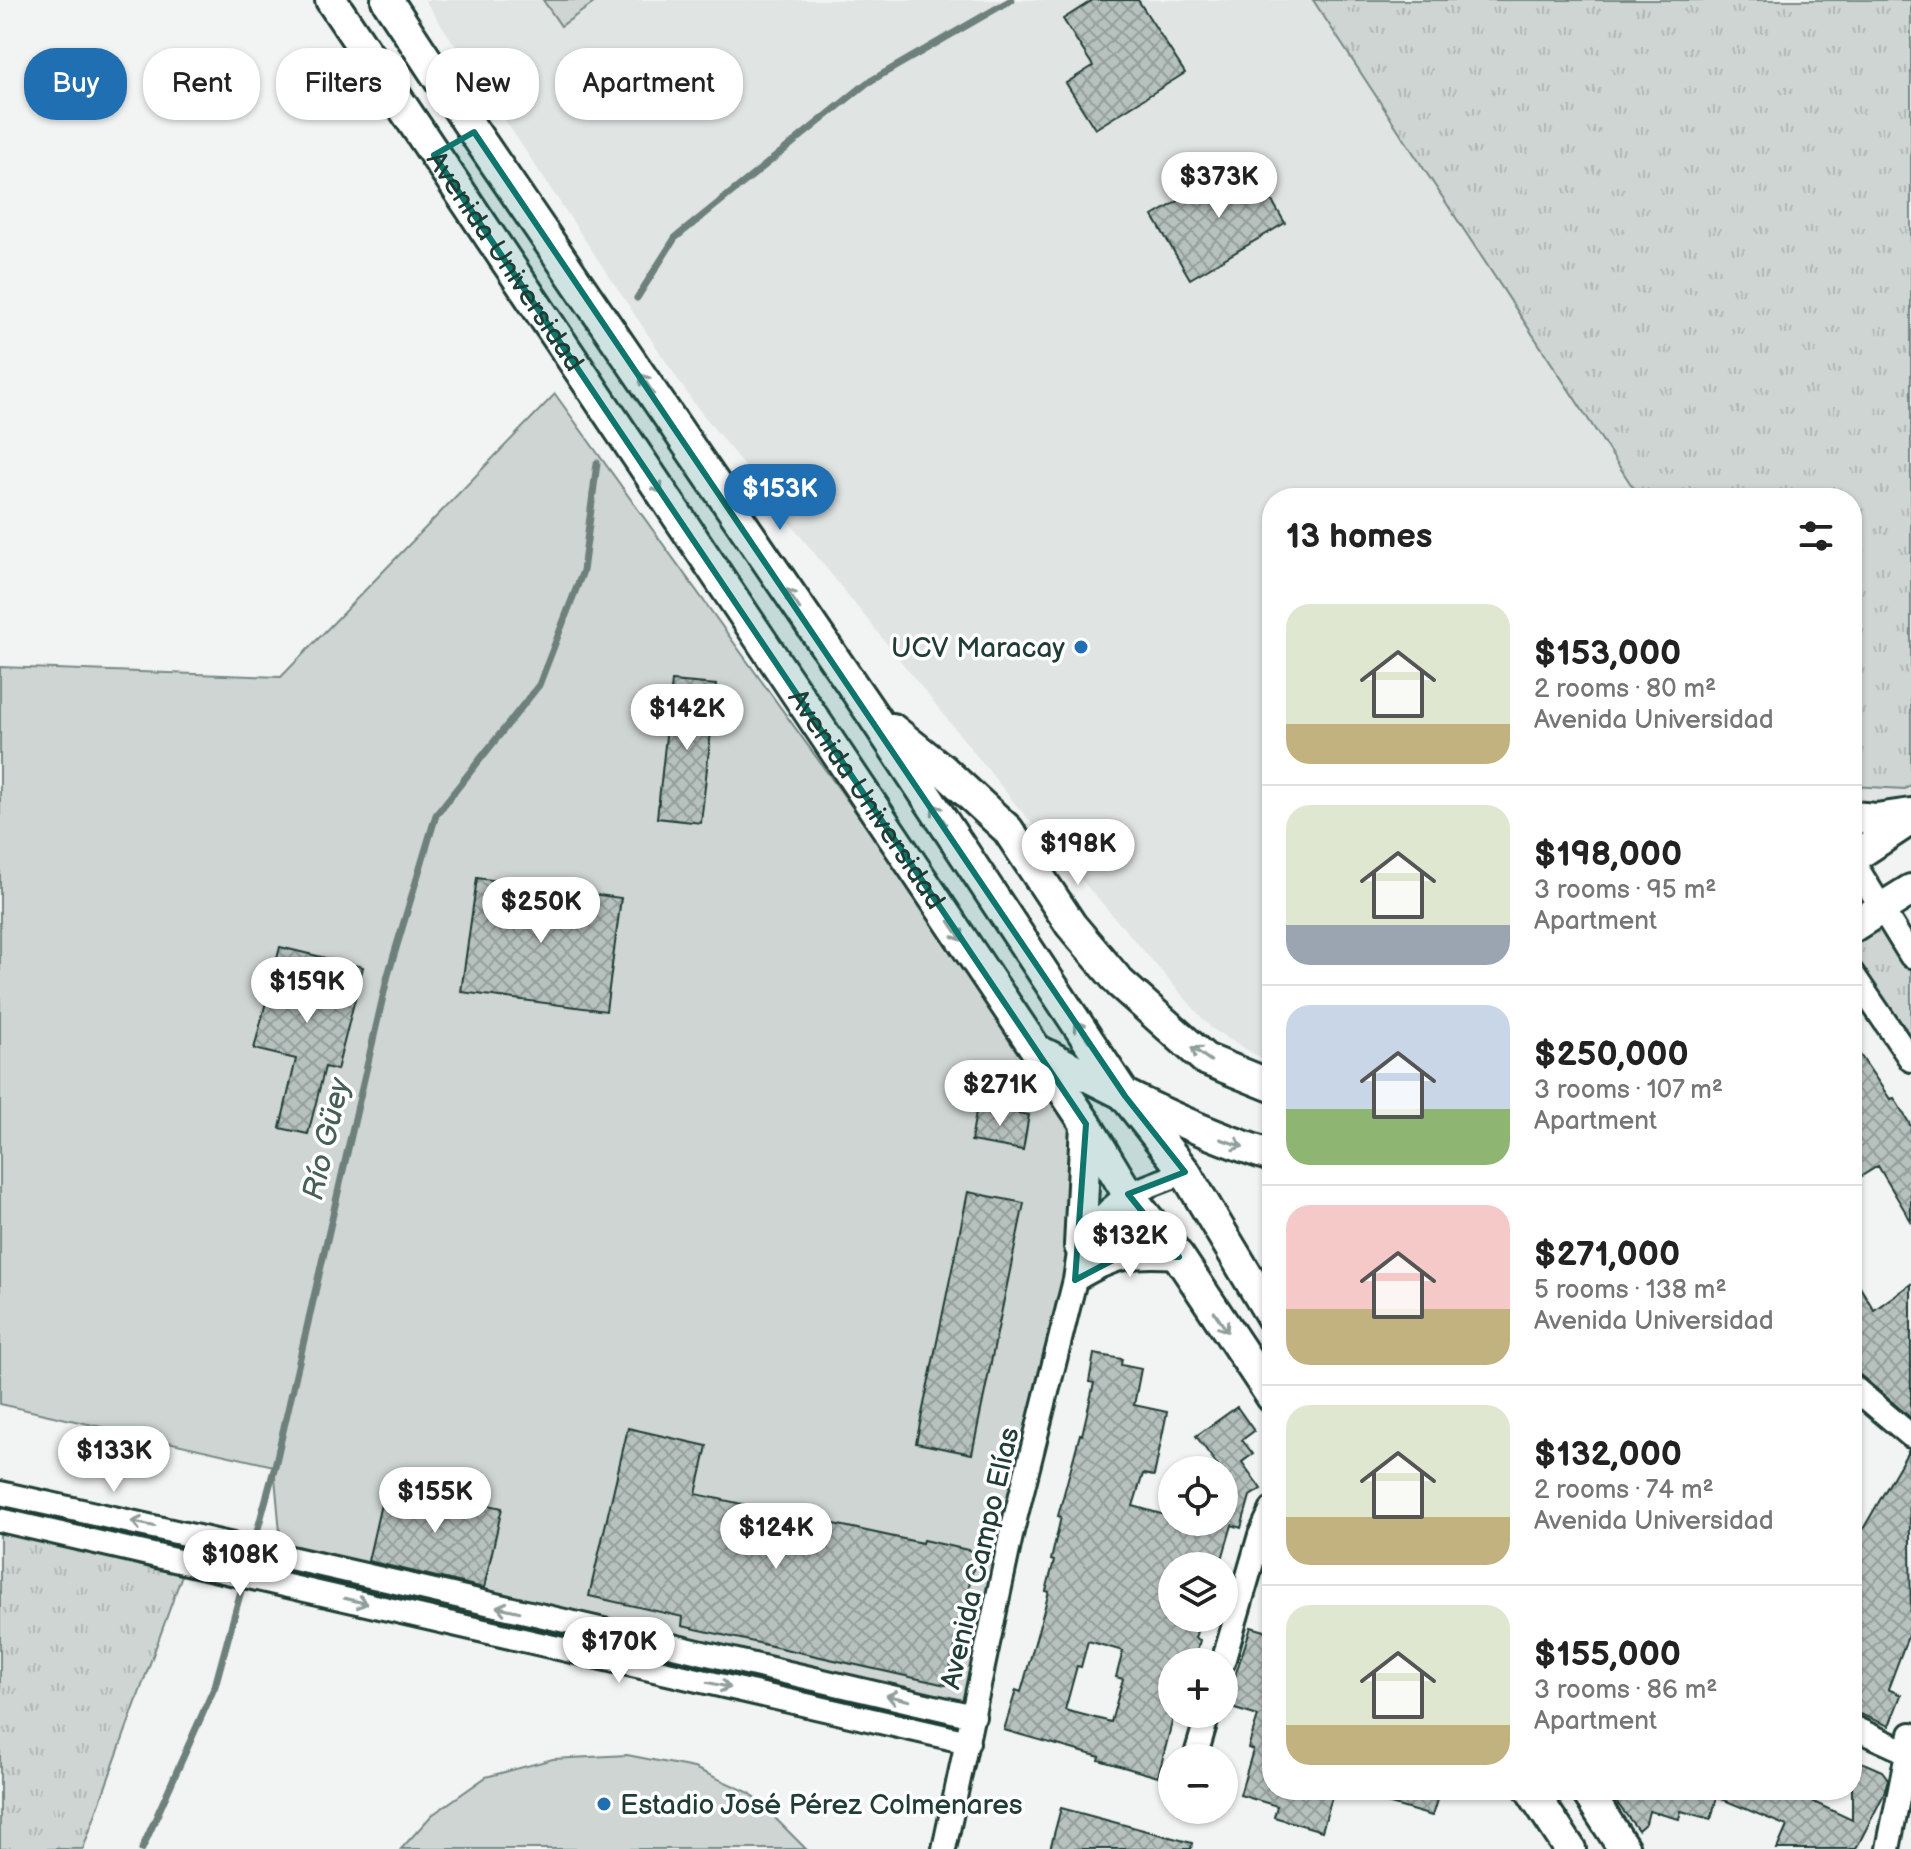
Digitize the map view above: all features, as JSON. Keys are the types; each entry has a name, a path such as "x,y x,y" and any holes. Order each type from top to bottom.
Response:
{"street":[{"name":"Avenida Universidad","path":"331,0 1036,1049 1128,1194 1179,1257 1262,1382"},
{"name":"Avenida Universidad","path":"387,0 872,714 1125,1096 1185,1172 1262,1300"},
{"path":"434,155 474,132"},
{"path":"872,714 942,769 1008,830 1071,925 1120,983 1205,1059 1262,1082"},
{"path":"1862,818 1911,817"},
{"path":"1862,852 1911,817"},
{"path":"1862,876 1911,956"},
{"path":"1862,921 1911,890"},
{"path":"1862,994 1911,1060"},
{"path":"1036,1049 1125,1096 1224,1141 1262,1153"},
{"path":"1080,1246 1086,1124"},
{"path":"1080,1246 1091,1229 1128,1194 1185,1172"},
{"name":"Avenida Campo Elías","path":"944,1849 1012,1531 1075,1280 1080,1246"},
{"path":"1075,1280 1117,1258 1138,1254 1179,1257"},
{"path":"1862,1394 1911,1436"},
{"path":"0,1493 974,1716"},
{"path":"0,1520 968,1742"},
{"path":"1227,1648 1262,1531"},
{"path":"1862,1730 1910,1747 1888,1849"},
{"path":"1537,1800 1564,1845"},
{"path":"1564,1845 1567,1800"},
{"path":"1592,1800 1624,1849"}],"highlighted area":[{"path":"474,132 1125,1096 1185,1172 1128,1194 1179,1257 1117,1258 1075,1280 1086,1124 434,155"}],"shaded area":[{"name":"UCV Maracay","path":"425,0 1911,0 1911,796 1862,828 1862,488 1262,488 1262,1059 1211,1028 1017,806 693,402 505,120 539,120 539,48 457,48"}],"green space":[{"path":"543,0 598,0 561,26"},
{"path":"1313,0 1911,0 1911,785 1905,789 1862,787 1862,488 1633,488"},
{"path":"555,394 1093,1142 965,1732 283,1566 274,1466 0,1404 0,667 281,677"},
{"path":"1878,919 1911,969 1911,1048 1862,974 1862,930"},
{"path":"0,1531 183,1572 83,1849 0,1849"},
{"name":"Estadio José Pérez Colmenares","path":"627,1755 694,1768 750,1793 806,1849 401,1849 432,1815 486,1777 553,1759"}],"building":[{"path":"1093,0 1138,0 1185,73 1095,129 1066,83 1093,66 1063,19"},
{"path":"1248,160 1285,223 1190,279 1153,216"},
{"path":"672,681 716,685 701,823 657,818"},
{"path":"477,878 621,898 606,1011 461,992"},
{"path":"280,947 363,967 337,1070 325,1067 308,1134 280,1128 296,1059 254,1049"},
{"path":"1862,1058 1890,1099 1894,1098 1911,1126 1911,1221 1878,1166 1862,1176"},
{"path":"977,1106 1029,1115 1023,1150 971,1141"},
{"path":"968,1192 1024,1203 972,1454 916,1443"},
{"path":"1911,1284 1911,1418 1862,1377 1862,1290 1874,1310"},
{"path":"1094,1354 1122,1359 1121,1365 1141,1369 1134,1405 1167,1412 1154,1476 1143,1474 1133,1506 1158,1513 1158,1536 1229,1536 1224,1552 1158,1552 1158,1632 1197,1632 1195,1638 1200,1640 1198,1648 1158,1648 1158,1728 1170,1728 1166,1744 1158,1744 1158,1777 1004,1730 1016,1690 1021,1692 1049,1592 1046,1591 1061,1517 1058,1516 1094,1383 1089,1382","holes":["1088,1641 1123,1651 1116,1677 1123,1679 1111,1722 1065,1710 1077,1666 1081,1667"]},
{"path":"1237,1407 1254,1431 1242,1440 1253,1454 1242,1462 1261,1489 1250,1496 1241,1528 1238,1527 1238,1456 1211,1456 1196,1436"},
{"path":"628,1428 707,1446 696,1494 977,1552 946,1685 682,1626 683,1617 589,1596"},
{"path":"1909,1450 1911,1628 1888,1689 1901,1695 1889,1726 1862,1715 1862,1531"},
{"path":"386,1482 502,1508 484,1588 368,1561"},
{"path":"1251,1627 1262,1630 1262,1800 1331,1800 1322,1831 1274,1817 1277,1806 1240,1795 1253,1750 1248,1748 1258,1716 1238,1710 1238,1666"},
{"path":"1862,1762 1882,1771 1888,1779 1883,1796 1856,1849 1777,1849 1787,1826 1724,1800 1809,1800 1852,1820 1852,1800 1862,1800"},
{"path":"1376,1800 1437,1800 1432,1816"},
{"path":"1615,1800 1716,1800 1711,1819 1681,1811 1679,1819 1649,1811 1646,1823 1638,1830"},
{"path":"1061,1808 1192,1843 1191,1849 1050,1849"}],"waterway":[{"name":"Río Güey","path":"637,298 675,238 867,83 1011,0"},
{"name":"Río Güey","path":"142,1849 215,1686 275,1466 388,975 436,815 539,685 583,571 597,463"}],"place":[{"name":"UCV Maracay","path":"1081,647"},
{"name":"Estadio José Pérez Colmenares","path":"604,1804"}]}
